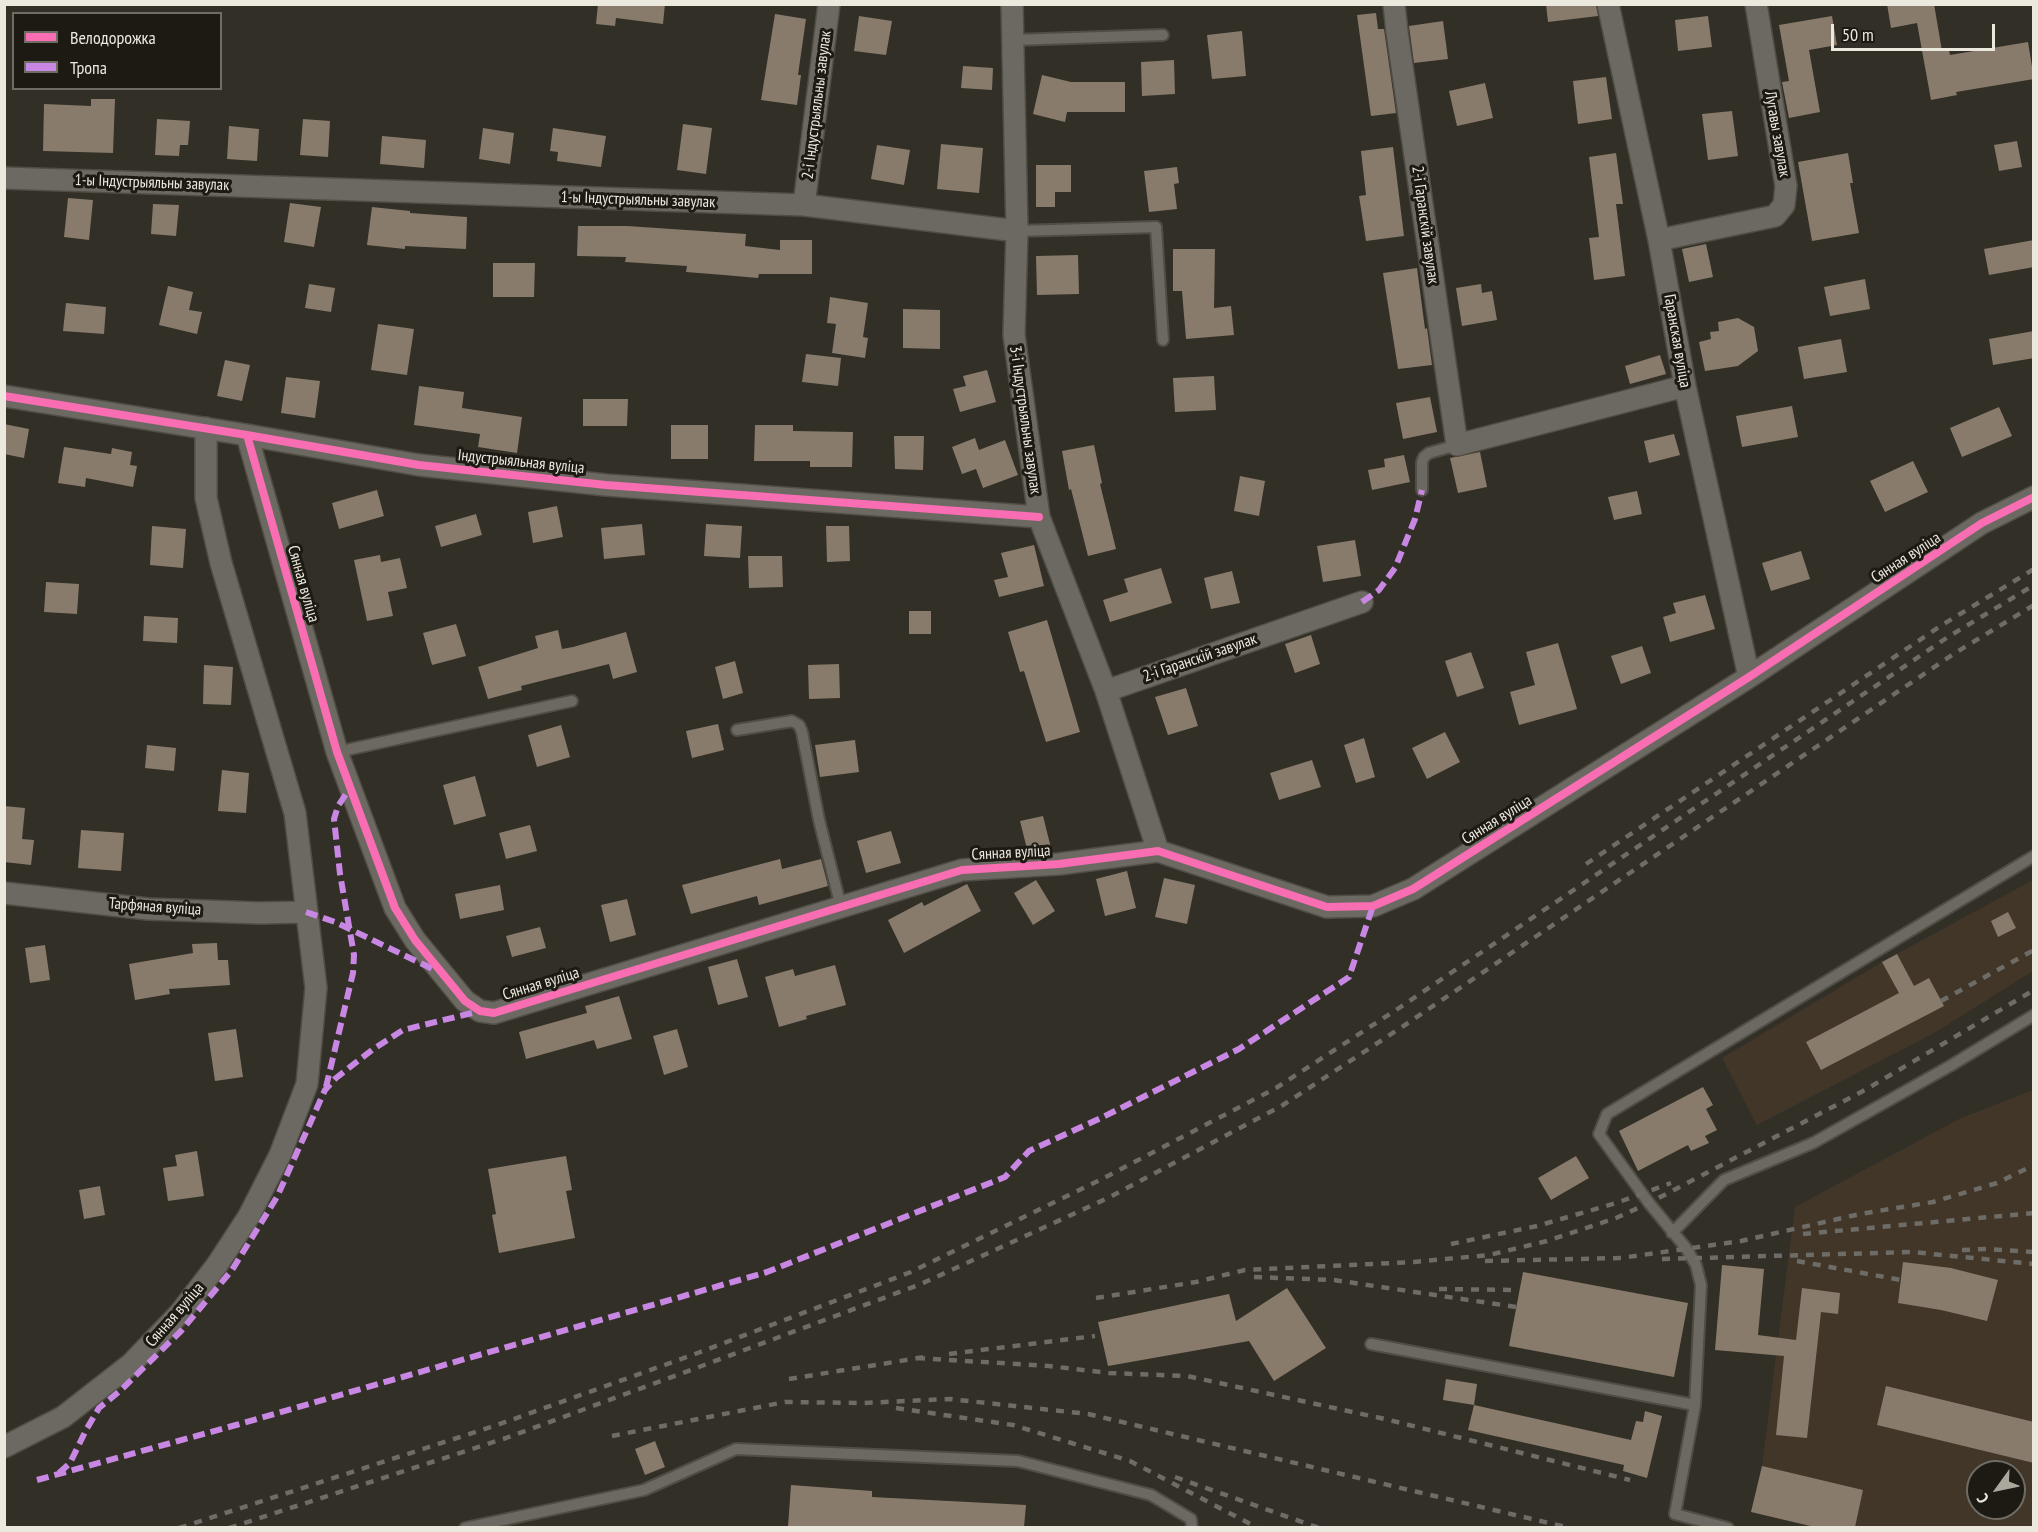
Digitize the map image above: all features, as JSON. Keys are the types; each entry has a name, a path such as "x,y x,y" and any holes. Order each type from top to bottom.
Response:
{"street":[{"name":"2-і Індустрыяльны завулак","path":"804,206 829,4"},
{"name":"3-і Індустрыяльны завулак","path":"1012,4 1017,231 1014,335 1039,517 1106,691 1158,851"},
{"name":"2-і Гаранскій завулак","path":"1394,4 1457,445"},
{"name":"Гаранская вуліца","path":"1608,4 1659,240 1685,386 1749,676"},
{"name":"Лугавы завулак","path":"1659,240 1775,216 1784,205 1786,186 1756,4"},
{"name":"1-ы Індустрыяльны завулак","path":"4,178 804,206 1017,231"},
{"path":"1457,445 1685,386"},
{"name":"Індустрыяльная вуліца","path":"4,396 419,465 606,485 1039,517"},
{"name":"Сянная вуліца","path":"4,1447 63,1417 131,1364 180,1313 217,1265 249,1216 280,1155 307,1084 316,988 294,813 221,563 206,498 206,428"},
{"name":"Сянная вуліца","path":"247,435 337,752 395,908 415,940 465,1001 480,1011 494,1013 962,870 1059,864 1158,851 1327,906 1373,906 1413,889 1749,676 1982,523 2034,497"},
{"name":"2-і Гаранскій завулак","path":"1106,691 1362,602"},
{"name":"Тарфяная вуліца","path":"4,893 148,909 260,913 306,912"}],"lane":[{"path":"1013,40 1163,34"},
{"name":"1-ы Індустрыяльны завулак","path":"1017,231 1156,227 1163,340"},
{"path":"1422,490 1424,457 1429,453 1457,445"},
{"path":"337,752 572,702"},
{"path":"737,730 792,721 799,725 819,820 841,907"},
{"path":"1728,1527 1675,1514 1695,1405 1701,1285 1696,1265 1686,1248 1672,1233 1599,1134 1607,1114 2034,856"},
{"path":"1672,1233 1724,1180 1813,1143 1950,1066 2034,1015"},
{"path":"1371,1344 1695,1405"},
{"path":"465,1527 644,1490 736,1449 1018,1461 1151,1495 1191,1519 1192,1527"}],"shaded area":[{"path":"2033,880 2033,971 1936,1032 1757,1125 1722,1058 1882,962"},
{"path":"2033,1090 2033,1527 1815,1528 1751,1512 1762,1466 1795,1207 1961,1118"}],"building":[{"path":"598,4 665,4 663,24 616,18 615,26 596,24"},
{"path":"1546,4 1596,4 1598,16 1548,22"},
{"path":"1887,4 1934,4 1942,51 1949,50 1950,55 2028,42 2034,79 1956,92 1957,95 1931,100 1917,23 1891,28"},
{"path":"1376,13 1378,29 1384,29 1396,113 1371,116 1357,15"},
{"path":"775,14 806,19 798,75 801,75 797,105 761,100"},
{"path":"859,16 892,21 886,55 854,51"},
{"path":"1708,16 1712,47 1678,51 1675,20"},
{"path":"1832,16 1837,45 1809,50 1820,112 1789,118 1782,82 1789,81 1779,25"},
{"path":"1443,21 1448,59 1414,63 1409,26"},
{"path":"1242,31 1246,76 1212,79 1207,35"},
{"path":"1174,60 1175,94 1142,96 1141,62"},
{"path":"963,66 993,68 992,90 961,88"},
{"path":"1042,75 1071,82 1125,82 1125,112 1067,112 1065,122 1033,114"},
{"path":"1606,77 1612,119 1578,124 1573,81"},
{"path":"1485,83 1493,118 1457,126 1449,91"},
{"path":"91,99 115,99 113,153 43,151 44,104 91,106"},
{"path":"1732,111 1738,156 1708,160 1702,114"},
{"path":"157,119 190,121 188,145 180,145 179,156 155,155"},
{"path":"303,119 330,121 328,157 300,155"},
{"path":"683,124 712,128 706,174 677,170"},
{"path":"229,126 259,129 257,161 227,159"},
{"path":"483,128 514,133 510,164 479,159"},
{"path":"553,128 606,136 601,167 557,161 558,152 550,151"},
{"path":"382,136 426,140 424,168 380,164"},
{"path":"2017,141 2022,167 1999,171 1994,145"},
{"path":"941,144 983,148 979,193 937,189"},
{"path":"877,145 910,150 904,185 871,179"},
{"path":"1393,147 1404,236 1366,241 1359,196 1366,195 1361,151"},
{"path":"1616,153 1623,204 1616,204 1625,276 1594,280 1589,238 1599,237 1589,157"},
{"path":"1848,153 1853,183 1850,183 1859,233 1812,241 1798,162"},
{"path":"1036,165 1071,165 1071,192 1055,192 1055,207 1036,207"},
{"path":"1177,167 1179,183 1174,184 1177,209 1149,212 1144,171"},
{"path":"68,198 93,200 89,240 64,237"},
{"path":"290,203 321,207 314,247 284,242"},
{"path":"153,204 179,205 176,236 151,234"},
{"path":"372,207 410,211 410,213 467,217 466,249 405,246 405,249 367,245"},
{"path":"578,226 627,226 746,234 745,246 780,250 780,240 812,240 812,274 759,274 758,278 686,272 687,266 625,262 626,257 577,256"},
{"path":"2034,240 2034,267 1989,275 1984,249"},
{"path":"1706,244 1713,277 1689,282 1682,249"},
{"path":"1173,249 1215,249 1214,308 1231,306 1234,335 1186,339 1182,291 1173,291"},
{"path":"1078,255 1079,294 1037,295 1036,256"},
{"path":"493,263 535,263 534,297 493,297"},
{"path":"1417,268 1432,365 1398,369 1383,273"},
{"path":"1865,279 1870,309 1830,316 1824,287"},
{"path":"309,284 335,288 331,312 305,308"},
{"path":"1481,284 1482,293 1492,291 1497,320 1462,326 1456,288"},
{"path":"168,286 193,292 189,310 202,312 197,334 159,325"},
{"path":"830,297 868,303 863,337 868,338 865,358 832,353 836,324 827,323"},
{"path":"66,303 106,307 104,334 63,331"},
{"path":"903,309 940,310 940,349 903,348"},
{"path":"1738,318 1754,327 1758,351 1738,366 1705,371 1699,342 1711,339 1710,332 1719,331 1718,322"},
{"path":"378,324 414,329 407,375 371,370"},
{"path":"2034,331 2034,358 1993,365 1989,339"},
{"path":"1841,339 1847,372 1804,379 1798,347"},
{"path":"806,354 841,358 838,386 802,382"},
{"path":"1660,355 1666,374 1630,384 1625,366"},
{"path":"225,360 250,365 242,401 217,396"},
{"path":"987,370 996,402 960,412 953,389 966,386 963,376"},
{"path":"1214,376 1216,410 1175,412 1173,378"},
{"path":"286,377 320,381 315,418 281,413"},
{"path":"419,386 464,392 462,408 522,417 517,453 478,447 480,434 414,425"},
{"path":"1430,397 1437,432 1403,439 1396,403"},
{"path":"583,399 628,399 627,426 583,426"},
{"path":"1792,406 1798,437 1742,447 1736,416"},
{"path":"1999,407 2012,436 1962,457 1950,428"},
{"path":"4,424 29,429 24,458 4,454"},
{"path":"671,425 708,425 708,459 671,459"},
{"path":"755,425 793,425 793,431 853,432 852,467 810,467 810,461 754,461"},
{"path":"1674,434 1680,455 1649,463 1644,441"},
{"path":"894,436 924,436 923,470 895,469"},
{"path":"975,438 979,450 1005,440 1018,475 983,488 976,469 962,474 952,447"},
{"path":"1094,445 1102,483 1100,484 1116,549 1088,556 1071,489 1069,490 1062,451"},
{"path":"64,447 111,454 112,448 132,452 130,465 137,466 133,487 86,478 85,487 58,483"},
{"path":"1480,452 1487,487 1458,493 1450,458"},
{"path":"1404,455 1410,482 1372,490 1368,470 1385,467 1384,459"},
{"path":"1913,461 1928,492 1885,512 1870,481"},
{"path":"1240,476 1265,481 1259,516 1234,511"},
{"path":"377,490 384,516 339,529 332,503"},
{"path":"1637,491 1642,514 1614,520 1608,497"},
{"path":"557,506 563,537 533,543 528,512"},
{"path":"476,514 482,535 441,547 435,526"},
{"path":"642,524 645,555 604,559 601,528"},
{"path":"706,524 742,526 740,558 704,556"},
{"path":"152,526 186,529 183,568 150,565"},
{"path":"826,526 849,526 850,561 827,562"},
{"path":"1355,540 1361,576 1323,582 1317,546"},
{"path":"1034,545 1044,586 999,597 994,580 1008,577 1001,553"},
{"path":"1801,551 1810,579 1771,591 1762,563"},
{"path":"380,555 381,562 400,558 407,588 388,592 393,616 367,621 354,560"},
{"path":"748,556 782,556 783,587 749,588"},
{"path":"1161,568 1172,603 1110,622 1103,600 1128,592 1124,579"},
{"path":"1232,571 1240,603 1211,609 1204,578"},
{"path":"46,582 79,584 77,614 44,612"},
{"path":"1705,595 1715,629 1670,642 1663,617 1676,613 1673,603"},
{"path":"909,611 931,611 931,634 909,634"},
{"path":"144,616 178,618 177,643 143,641"},
{"path":"1047,620 1080,732 1046,742 1024,671 1020,672 1008,632"},
{"path":"456,624 466,656 432,665 423,633"},
{"path":"558,630 562,649 626,632 637,672 613,679 609,664 521,686 522,690 488,699 478,667 538,648 535,636"},
{"path":"1311,635 1320,664 1295,673 1285,644"},
{"path":"1558,643 1577,709 1519,725 1510,692 1535,685 1526,652"},
{"path":"1642,646 1651,673 1621,684 1611,656"},
{"path":"1471,652 1484,688 1457,697 1445,661"},
{"path":"735,661 743,693 723,699 715,667"},
{"path":"839,664 840,698 809,699 808,665"},
{"path":"204,665 233,667 231,705 203,704"},
{"path":"1186,688 1198,726 1168,735 1155,697"},
{"path":"718,724 724,750 692,758 686,731"},
{"path":"561,725 570,757 537,767 528,735"},
{"path":"1445,732 1460,762 1427,779 1412,748"},
{"path":"1364,738 1375,777 1356,783 1344,745"},
{"path":"855,740 859,772 820,777 815,745"},
{"path":"147,745 176,748 174,771 145,768"},
{"path":"1312,760 1321,787 1279,800 1270,773"},
{"path":"222,770 249,773 246,813 218,811"},
{"path":"475,776 486,816 454,825 443,785"},
{"path":"4,806 25,808 22,839 34,840 31,865 4,862"},
{"path":"1043,816 1051,848 1028,853 1020,821"},
{"path":"530,825 537,851 506,859 499,833"},
{"path":"81,830 124,833 121,871 78,868"},
{"path":"891,831 901,863 866,873 857,841"},
{"path":"780,859 782,869 821,859 828,886 759,905 757,896 691,914 682,885"},
{"path":"1127,871 1136,908 1105,916 1096,879"},
{"path":"1164,878 1195,885 1187,924 1155,917"},
{"path":"1036,880 1055,911 1033,925 1014,893"},
{"path":"967,884 981,911 904,953 888,920 922,902 924,906"},
{"path":"500,885 504,910 460,919 455,894"},
{"path":"627,899 636,935 610,942 601,905"},
{"path":"2008,912 2016,928 1998,937 1991,921"},
{"path":"540,927 546,948 512,957 506,936"},
{"path":"217,943 218,960 228,960 230,985 169,989 170,994 135,1000 129,964 193,953 192,944"},
{"path":"45,945 50,980 30,983 25,948"},
{"path":"1897,954 1914,986 1929,978 1944,1006 1821,1070 1806,1042 1899,993 1882,962"},
{"path":"737,959 748,997 718,1005 708,967"},
{"path":"835,965 846,1005 806,1016 807,1019 779,1027 765,977 793,969 795,976"},
{"path":"619,996 632,1039 597,1049 594,1040 526,1059 519,1032 587,1013 585,1006"},
{"path":"236,1029 243,1077 215,1081 208,1033"},
{"path":"677,1029 688,1067 664,1075 653,1036"},
{"path":"1703,1087 1713,1105 1706,1109 1717,1130 1705,1136 1709,1143 1691,1151 1688,1145 1638,1171 1619,1131"},
{"path":"197,1151 204,1196 168,1201 163,1168 177,1166 175,1155"},
{"path":"566,1156 572,1190 566,1191 575,1238 499,1253 492,1215 496,1214 488,1169"},
{"path":"1576,1156 1589,1178 1551,1200 1538,1178"},
{"path":"100,1186 105,1215 84,1219 79,1190"},
{"path":"1903,1262 1951,1268 1998,1280 1987,1321 1898,1303"},
{"path":"1722,1265 1764,1269 1758,1335 1796,1340 1802,1288 1840,1293 1838,1314 1821,1312 1807,1438 1776,1435 1784,1356 1715,1350"},
{"path":"1523,1272 1688,1303 1674,1377 1509,1346"},
{"path":"1287,1288 1326,1348 1274,1381 1249,1341 1108,1366 1098,1322 1229,1294 1236,1321"},
{"path":"1446,1379 1477,1384 1474,1405 1443,1400"},
{"path":"1886,1386 2034,1422 2034,1463 2026,1460 1877,1425"},
{"path":"1474,1405 1631,1440 1636,1421 1643,1422 1645,1411 1662,1416 1647,1478 1623,1471 1624,1465 1468,1430"},
{"path":"655,1441 665,1467 645,1475 635,1449"},
{"path":"1762,1466 1863,1490 1855,1527 1815,1527 1751,1512"},
{"path":"791,1485 872,1491 872,1497 1026,1505 1024,1527 788,1527"}],"railway":[{"path":"1586,864 1942,625 2034,569"},
{"path":"179,1528 497,1425 695,1354 911,1272 1100,1180 1276,1088 1396,1010 1948,637 2034,585"},
{"path":"229,1528 506,1438 921,1284 1108,1198 1283,1105 1955,653 2034,605"},
{"path":"1941,1001 2034,950"},
{"path":"1096,1298 1196,1282 1245,1270 1414,1262 1489,1255 1547,1241 1616,1218 1649,1203 1865,1090 2034,990"},
{"path":"1485,1261 1621,1258 1741,1241 1860,1214 1933,1202 1997,1183 2034,1165"},
{"path":"1451,1244 1537,1226 1616,1203 1671,1183"},
{"path":"1803,1234 2034,1213"},
{"path":"1962,1250 2034,1252"},
{"path":"1662,1259 1912,1252 2034,1264"},
{"path":"1797,1261 1901,1280"},
{"path":"1254,1277 1334,1280 1516,1307"},
{"path":"1439,1289 1519,1290"},
{"path":"949,1354 1095,1336"},
{"path":"789,1379 925,1357"},
{"path":"917,1358 1049,1366 1109,1373 1187,1376 1385,1419 1630,1480"},
{"path":"612,1436 785,1402 863,1403 950,1399 1088,1414 1570,1528"},
{"path":"896,1408 1013,1425 1130,1461 1258,1528"},
{"path":"1175,1477 1319,1528"}],"marked path":[{"path":"1362,602 1379,590 1395,568 1415,519 1422,490"},
{"path":"326,1087 353,973 354,955 340,874 334,819 338,806 350,788"},
{"path":"37,1480 767,1272 1005,1177 1029,1151 1239,1049 1349,977 1373,906"},
{"path":"306,912 335,922 437,971"},
{"path":"59,1473 70,1463 99,1408 121,1390 181,1331 232,1270 277,1197 325,1090 336,1078 372,1050 403,1030 480,1011"}],"cycle path":[{"path":"4,396 419,465 606,485 1039,517"},
{"path":"247,435 337,752 395,908 415,940 465,1001 480,1011 494,1013 962,870 1059,864 1158,851 1327,907 1373,906 1413,889 1749,677 1982,523 2034,497"}]}
